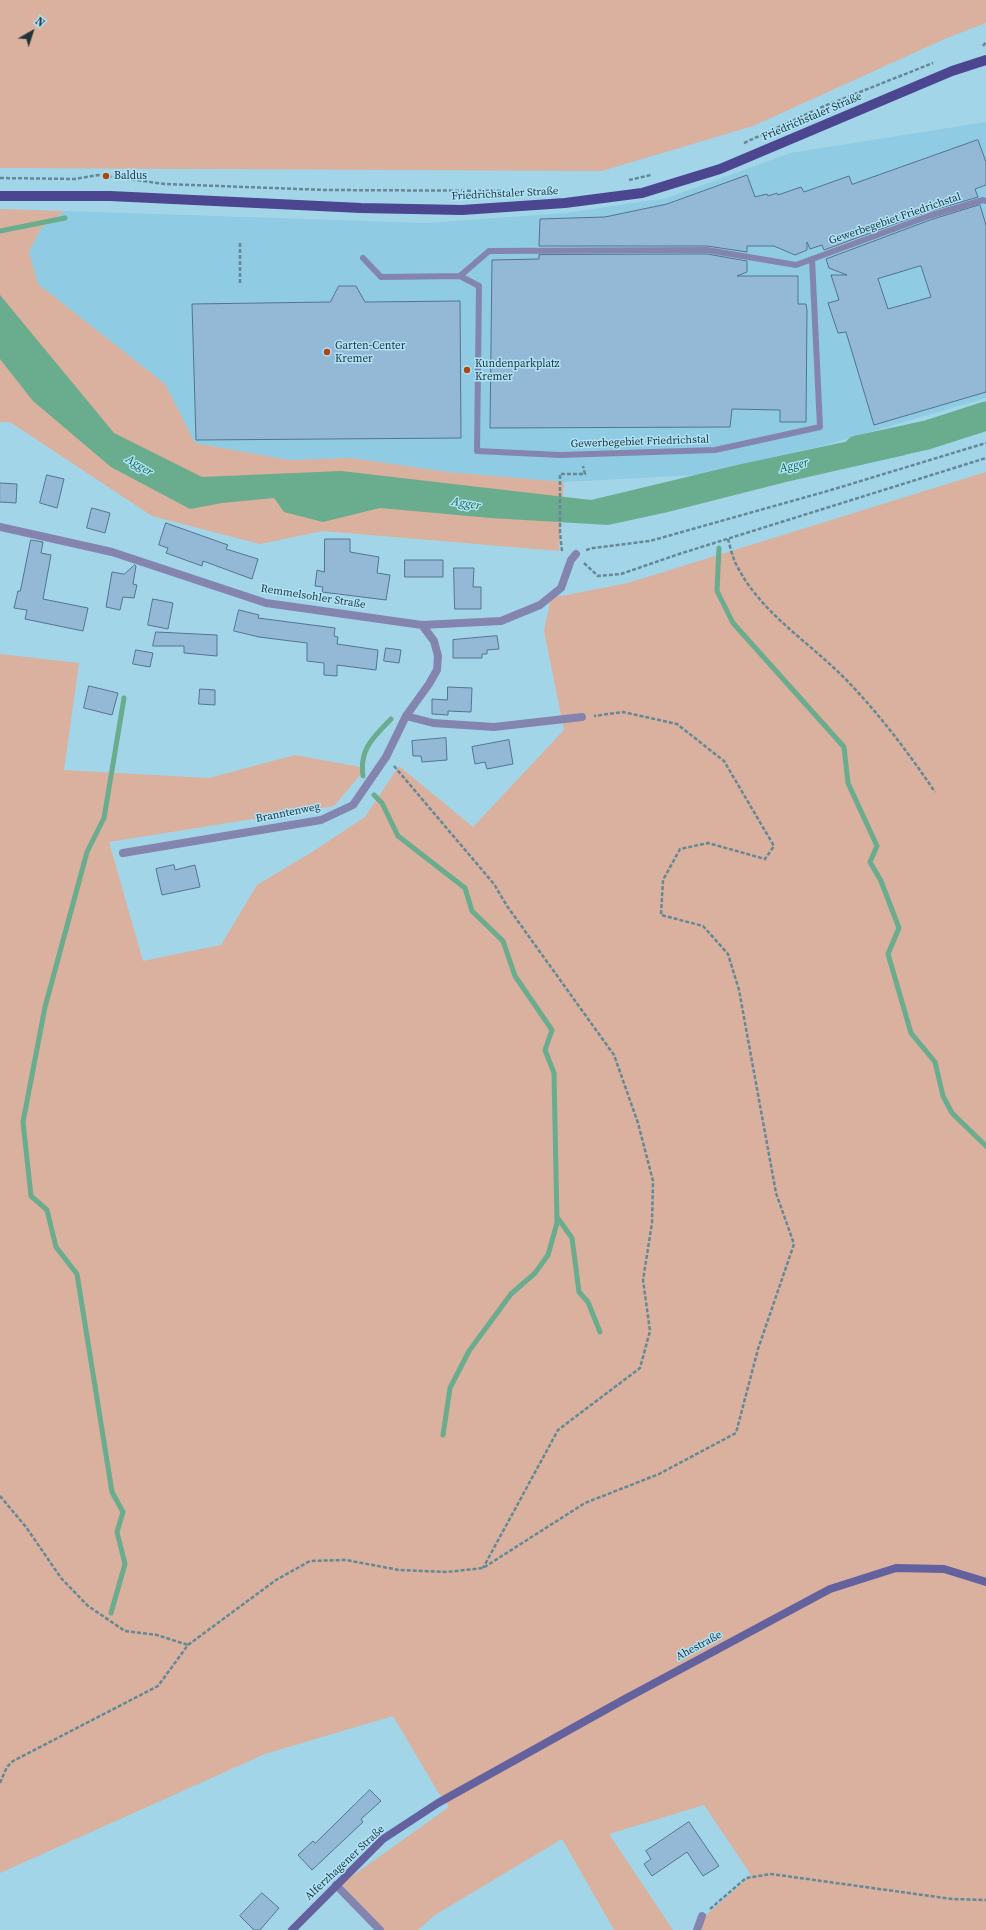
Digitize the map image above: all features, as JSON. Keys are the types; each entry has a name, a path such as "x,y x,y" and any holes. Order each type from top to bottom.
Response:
{"main road":[{"name":"Friedrichstaler Straße","path":"0,196 110,196 361,208 462,210 565,203 642,193 720,169 952,71 986,60"},
{"name":"Ahestraße","path":"438,1802 623,1700 830,1589 896,1568 944,1569 986,1582"},
{"name":"Alferzhagener Straße","path":"292,1930 336,1884 383,1839 438,1802"}],"street":[{"name":"Remmelsohler Straße","path":"0,527 112,552 266,603 422,625 501,620 540,605 561,588 574,557"},
{"name":"Branntenweg","path":"123,853 321,820 353,805 386,757 406,716 437,670 438,656 434,641 422,625"},
{"path":"406,716 433,723 494,727 582,717"},
{"path":"336,1884 380,1930"},
{"path":"697,1930 702,1916"}],"lane":[{"name":"Gewerbegebiet Friedrichstal","path":"460,276 489,251 707,250 796,265 929,216 983,200 986,201"},
{"name":"Gewerbegebiet Friedrichstal","path":"363,258 381,277 460,276 479,286 477,451 560,454 715,450 820,427 812,259"}],"path":[{"path":"975,49 985,44"},
{"path":"737,146 822,106 940,61"},
{"path":"628,180 656,174"},
{"path":"0,178 75,179 98,175 165,184 326,190 531,191"},
{"path":"240,242 240,283"},
{"path":"576,466 584,466 584,474 560,474 561,549 565,556 574,557 593,548 650,541 831,490 986,443"},
{"path":"574,557 598,576 621,574 986,458"},
{"path":"728,539 735,561 753,591 778,619 852,686 908,752 935,792"},
{"path":"0,1783 7,1767 14,1760 158,1686 188,1645 276,1580 310,1561 346,1560 399,1570 446,1572 483,1568 585,1502 659,1474 736,1433 758,1349 794,1244 776,1193 739,990 728,954 703,926 661,915 663,880 680,849 708,843 765,859 774,846 724,761 677,724 623,712 582,717"},
{"path":"386,757 494,884 614,1055 638,1123 653,1181 652,1223 643,1280 650,1331 640,1368 558,1430 483,1568"},
{"path":"0,1496 26,1527 61,1578 88,1606 125,1631 157,1635 188,1645"},
{"path":"702,1916 746,1878 771,1874 952,1899 986,1900"}],"shaded area":[{"path":"0,0 986,0 986,23 947,38 753,126 602,171 0,168"},
{"path":"986,122 986,398 822,446 697,475 564,482 447,472 351,458 289,460 195,443 165,384 38,284 29,253 41,228 65,211 426,223 566,213 667,198 790,153"},
{"path":"0,209 65,211 41,228 29,252 38,284 165,384 195,443 289,460 351,458 447,472 564,482 559,551 323,531 260,544 152,516 10,422 0,422"},
{"path":"986,472 986,1930 701,1930 704,1917 751,1875 704,1805 609,1834 673,1930 614,1930 562,1839 435,1915 418,1930 385,1930 341,1884 449,1807 438,1792 393,1716 265,1754 0,1873 0,654 79,663 64,770 209,778 295,755 366,768 334,806 109,842 143,961 221,945 257,885 312,852 365,817 399,766 473,827 564,730 544,631 551,598 628,583"}],"water":[{"path":"0,295 114,433 202,477 341,471 591,500 737,465 891,432 905,455 608,525 491,518 380,508 323,522 284,512 274,498 222,503 190,509 111,467 33,401 0,359"}],"building":[{"path":"978,140 986,162 986,185 975,189 978,197 927,212 824,250 822,245 810,249 807,242 807,250 795,255 774,246 747,246 747,252 707,246 539,246 540,219 605,217 667,204 747,175 755,197 767,194 768,196 777,193 778,195 801,187 804,192 849,176 852,184"},
{"path":"980,205 986,225 986,392 874,425 846,332 838,333 828,303 839,300 831,275 847,275 829,268 826,259 930,220","holes":["921,266 931,297 888,309 878,279"]},
{"path":"707,254 747,261 747,272 737,276 798,276 798,304 806,304 807,310 806,422 780,422 780,410 732,409 730,427 490,428 492,260 539,259 539,255"},
{"name":"Garten-Center Kremer","path":"339,286 356,286 365,302 460,301 461,438 196,440 192,304 330,302"},
{"path":"47,475 64,479 57,508 40,503"},
{"path":"0,483 17,484 16,503 0,502"},
{"path":"92,508 110,513 105,533 87,528"},
{"path":"166,523 228,545 226,549 258,559 252,579 203,561 202,566 166,553 168,548 159,545"},
{"path":"325,539 350,539 350,552 379,557 377,573 390,575 386,600 322,592 323,587 315,586 317,570 324,572"},
{"path":"31,540 43,542 41,553 51,555 43,599 88,608 83,631 25,619 27,610 14,608 18,591 20,591"},
{"path":"405,560 443,560 443,577 405,577"},
{"path":"135,565 133,584 137,585 134,598 123,597 120,610 106,607 112,572 124,574"},
{"path":"454,568 474,568 473,587 481,587 481,609 455,609"},
{"path":"153,599 173,603 168,629 148,625"},
{"path":"239,610 259,615 258,618 335,628 334,636 338,637 337,644 378,650 376,670 337,665 337,676 324,675 324,663 307,661 307,643 259,637 234,631"},
{"path":"156,632 217,635 217,656 184,653 184,646 153,646"},
{"path":"497,636 499,649 487,650 487,654 482,654 482,658 453,658 453,640"},
{"path":"386,648 401,650 399,663 384,661"},
{"path":"136,650 153,653 150,667 133,664"},
{"path":"89,686 118,693 112,715 84,708"},
{"path":"448,687 472,688 471,712 448,711 448,715 432,714 432,699 447,700"},
{"path":"200,689 215,690 215,705 199,704"},
{"path":"446,738 447,760 422,762 421,756 413,756 412,741"},
{"path":"509,740 513,764 487,769 485,762 475,764 472,747"},
{"path":"174,865 175,870 195,865 200,887 162,895 156,869"},
{"path":"370,1790 381,1801 361,1819 363,1822 312,1870 298,1855 313,1841 315,1843"},
{"path":"689,1822 719,1866 703,1876 687,1852 652,1876 644,1864 651,1859 646,1851"},
{"path":"262,1893 279,1908 260,1930 254,1930 240,1916"}],"waterway":[{"path":"0,231 65,218"},
{"name":"Agger","path":"858,450 927,435 986,416"},
{"path":"719,548 717,591 733,623 844,747 848,783 877,846 870,862 881,881 899,928 888,954 911,1033 935,1062 943,1096 952,1113 986,1146"},
{"path":"111,1613 125,1564 117,1532 123,1512 112,1492 77,1274 56,1247 47,1210 31,1196 23,1122 45,1007 87,852 104,818 124,698"},
{"path":"363,776 363,758 369,744 391,719"},
{"path":"374,795 382,803 398,836 465,888 472,911 503,941 515,976 552,1030 545,1050 554,1073 557,1223 548,1255 535,1273 511,1294 469,1351 450,1388 443,1435"},
{"path":"557,1217 572,1238 579,1292 588,1302 600,1332"}],"place":[{"name":"Baldus","path":"106,176"},
{"name":"Garten-Center Kremer","path":"327,352"},
{"name":"Kundenparkplatz Kremer","path":"467,370"}]}
